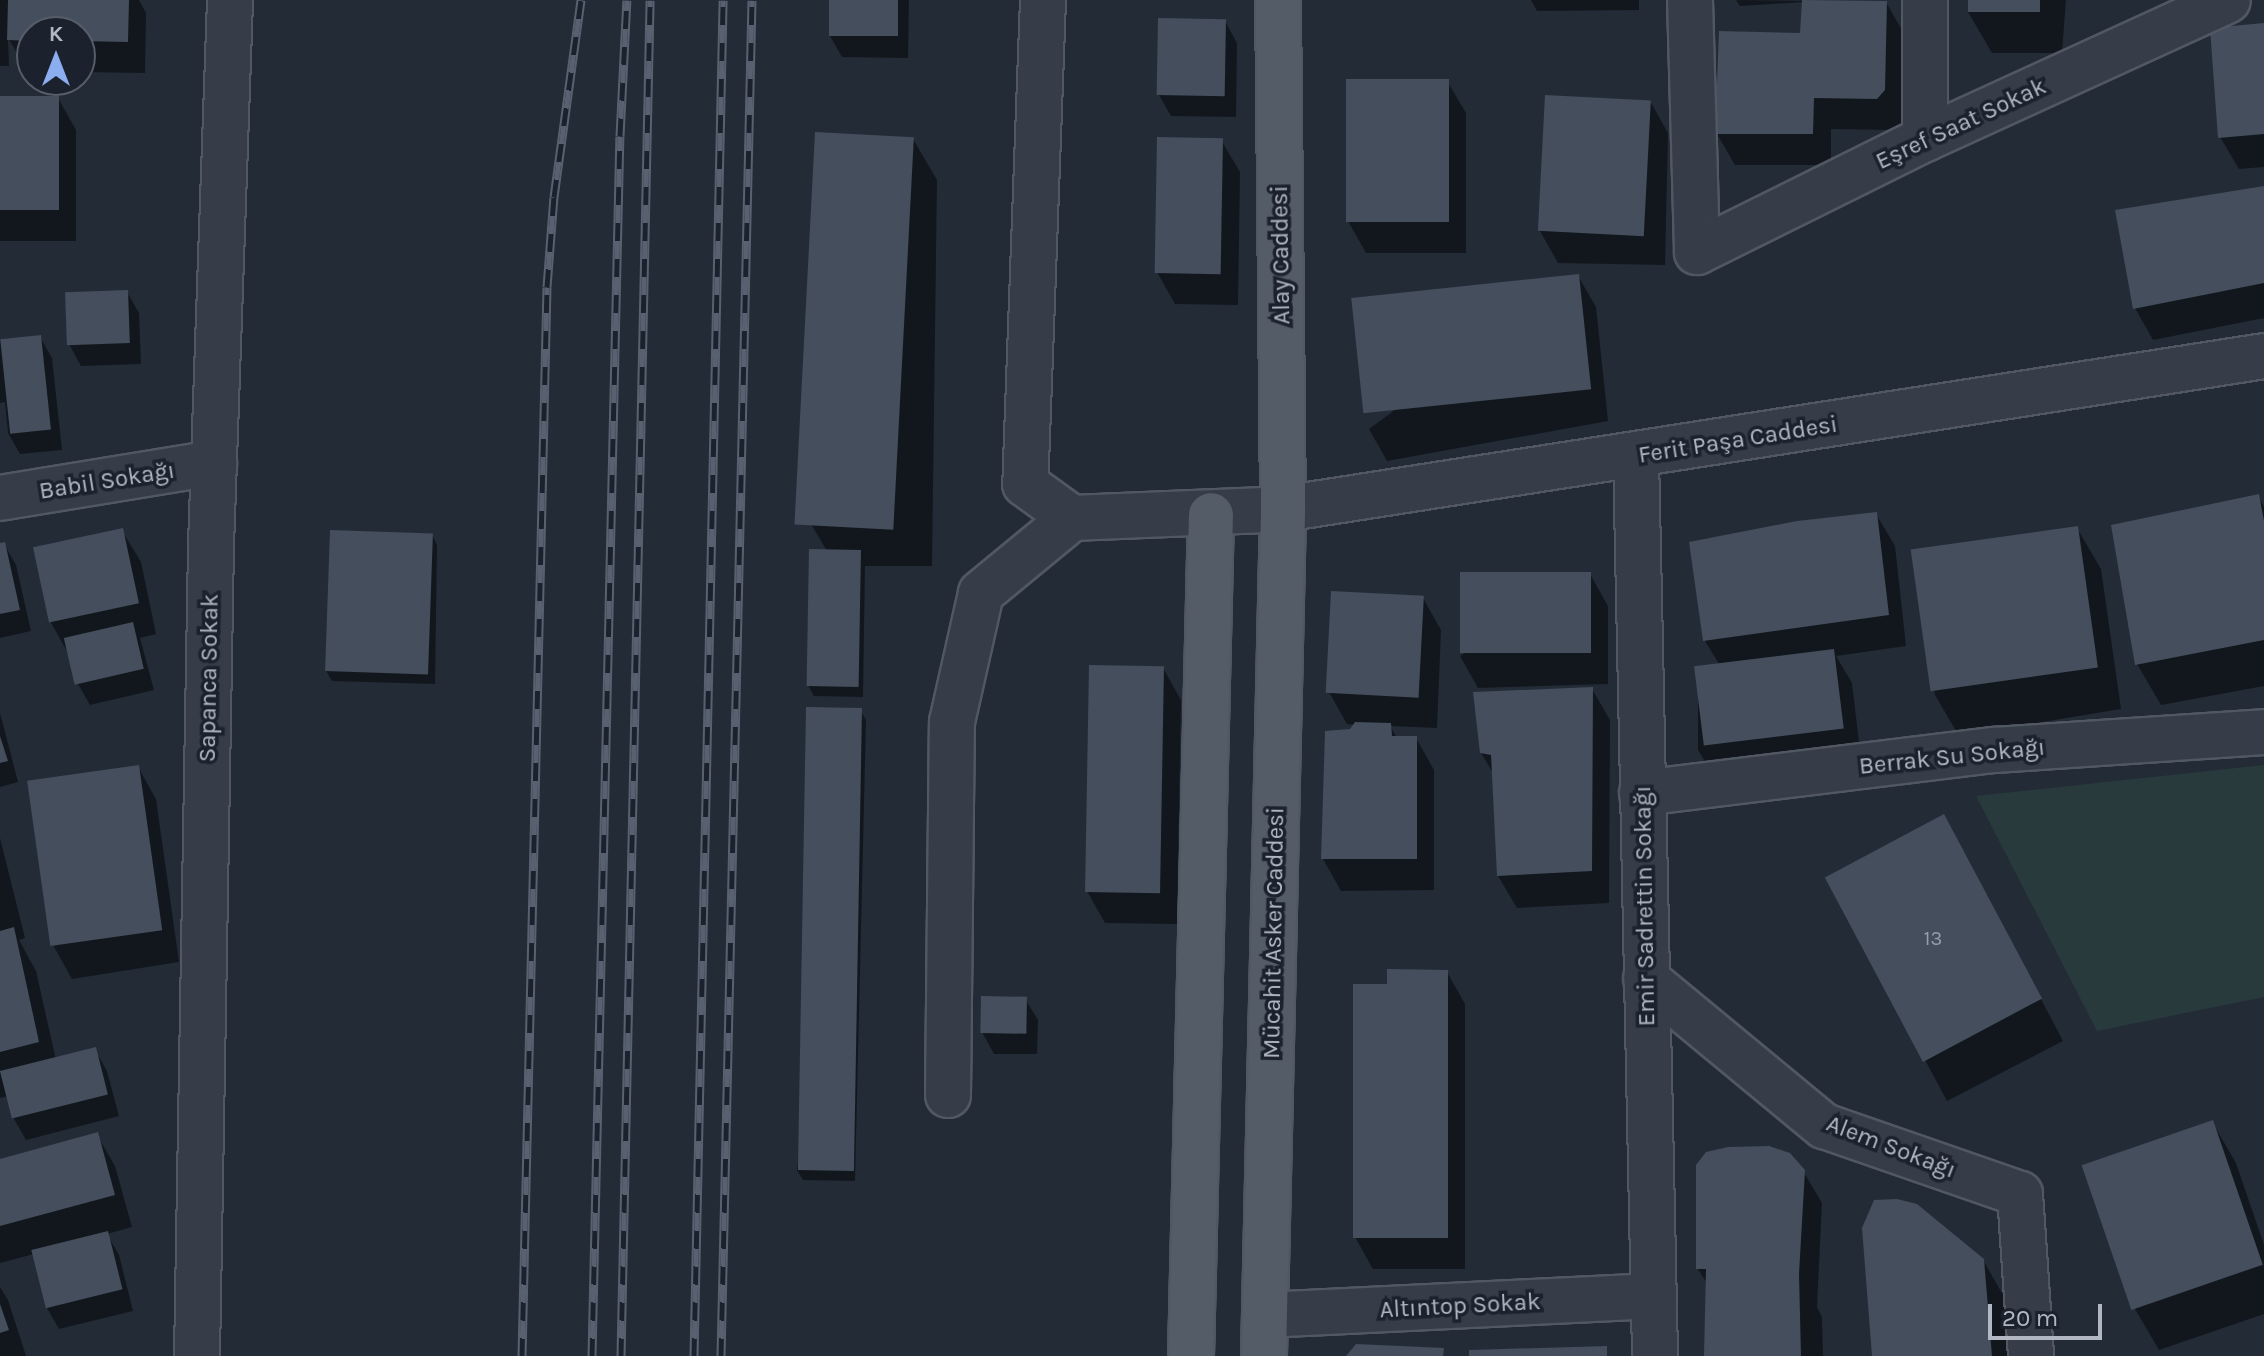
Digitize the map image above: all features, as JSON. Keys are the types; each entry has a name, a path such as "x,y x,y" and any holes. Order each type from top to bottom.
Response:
{"main road":[{"name":"Alay Caddesi","path":"1278,0 1283,509"},
{"name":"Mücahit Asker Caddesi","path":"1265,1336 1283,509"},
{"path":"1191,1356 1211,515"}],"street":[{"name":"Sapanca Sokak","path":"197,1356 214,463 230,0"},
{"path":"948,1095 952,722 981,593 1072,518 1025,484 1043,0"},
{"name":"Eşref Saat Sokak","path":"1690,0 1697,252 1925,139 2228,0"},
{"path":"1925,0 1925,139"},
{"name":"Ferit Paşa Caddesi","path":"1072,518 1211,515 1283,509 2264,356"},
{"name":"Emir Sadrettin Sokağı","path":"1636,456 1655,1356"},
{"name":"Babil Sokağı","path":"0,498 214,463"},
{"name":"Berrak Su Sokağı","path":"1642,793 1994,750 2264,732"},
{"name":"Alem Sokağı","path":"1646,979 1824,1126 2020,1194 2031,1356"},
{"name":"Altıntop Sokak","path":"1265,1336 1654,1296"}],"shaded area":[{"path":"2264,765 2264,997 2097,1031 1976,796"}],"building":[{"path":"8,0 129,0 128,42 96,41 96,16 16,16 16,40 7,40"},
{"path":"829,0 898,0 898,36 829,36"},
{"path":"1802,0 1887,1 1885,90 1877,99 1814,98 1813,134 1715,134 1719,31 1800,33"},
{"path":"1968,0 2040,0 2040,12 1968,12"},
{"path":"1158,18 1226,19 1225,96 1157,95"},
{"path":"2264,23 2264,134 2218,138 2210,28"},
{"path":"1346,79 1449,79 1449,222 1346,222"},
{"path":"1545,95 1651,101 1644,236 1538,231"},
{"path":"0,96 59,96 59,210 0,210"},
{"path":"815,132 914,137 893,530 794,524"},
{"path":"1157,137 1223,138 1221,274 1155,273"},
{"path":"2264,186 2264,283 2133,309 2115,210"},
{"path":"1579,274 1591,389 1363,413 1351,298"},
{"path":"128,290 130,343 67,345 65,292"},
{"path":"41,335 51,429 10,434 0,339"},
{"path":"2259,494 2264,521 2264,640 2135,665 2111,525"},
{"path":"1877,512 1889,615 1703,641 1689,542 1797,521"},
{"path":"2078,526 2098,668 1931,691 1911,550"},
{"path":"123,528 139,603 49,622 33,547"},
{"path":"330,530 433,534 428,675 325,671"},
{"path":"5,542 20,610 0,614 0,543"},
{"path":"809,549 861,550 859,687 807,686"},
{"path":"1460,572 1591,572 1591,653 1460,653"},
{"path":"1331,591 1424,596 1419,698 1326,693"},
{"path":"133,622 144,669 75,685 64,638"},
{"path":"1834,649 1844,728 1704,746 1694,666"},
{"path":"1089,665 1164,666 1160,893 1085,892"},
{"path":"1593,687 1592,871 1497,876 1491,755 1480,753 1473,692"},
{"path":"806,707 862,708 854,1171 798,1170"},
{"path":"1355,722 1391,723 1392,736 1417,736 1417,859 1321,859 1325,731 1350,729"},
{"path":"0,736 8,761 0,763"},
{"path":"139,765 162,930 50,946 27,781"},
{"path":"1944,814 2042,999 1923,1062 1825,877"},
{"path":"14,927 39,1042 0,1052 0,931"},
{"path":"1387,969 1448,970 1448,1238 1353,1238 1353,984 1387,984"},
{"path":"981,996 1027,997 1026,1034 980,1033"},
{"path":"96,1047 108,1095 12,1118 0,1071"},
{"path":"2213,1120 2263,1265 2131,1310 2082,1165"},
{"path":"98,1132 115,1195 0,1226 0,1159"},
{"path":"1769,1146 1790,1153 1805,1170 1799,1274 1801,1356 1704,1356 1706,1269 1696,1269 1696,1165 1706,1152 1728,1147"},
{"path":"1897,1199 1917,1204 1984,1259 1992,1356 1872,1356 1862,1228 1874,1200"},
{"path":"108,1231 123,1289 46,1308 31,1250"},
{"path":"0,1304 9,1330 0,1333"},
{"path":"1356,1344 1444,1348 1443,1356 1346,1356"},
{"path":"1607,1346 1607,1356 1469,1356 1469,1350"}],"railway":[{"path":"522,1356 547,287 554,197 581,0"},
{"path":"592,1356 620,136 627,0"},
{"path":"621,1356 650,0"},
{"path":"694,1356 723,0"},
{"path":"721,1356 752,0"}]}
